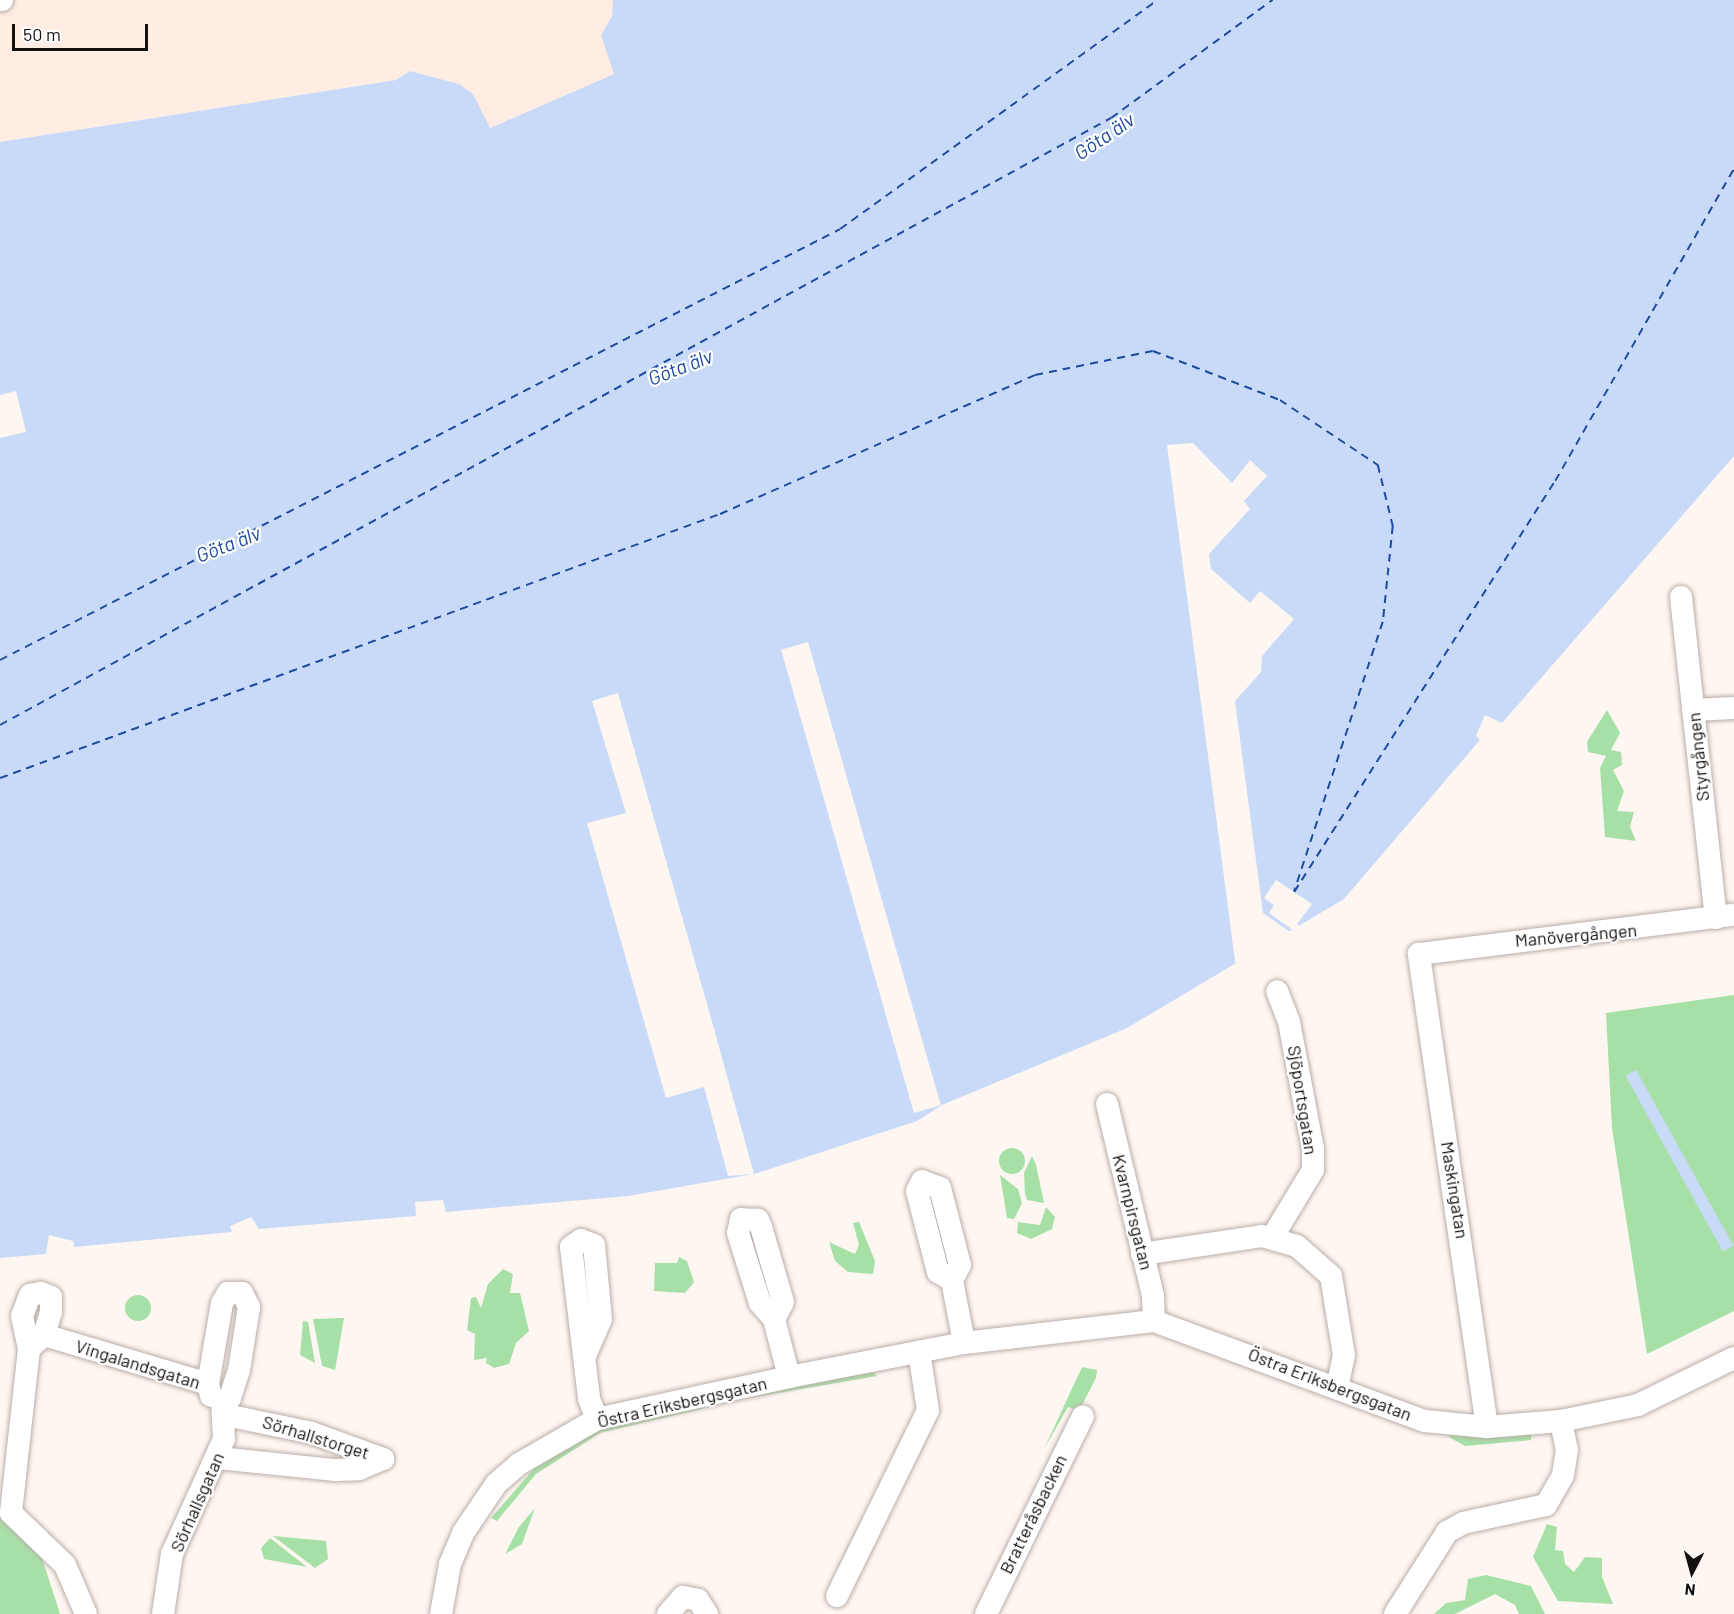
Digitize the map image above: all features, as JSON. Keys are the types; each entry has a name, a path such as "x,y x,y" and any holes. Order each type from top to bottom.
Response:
{"street":[{"name":"Styrgången","path":"1681,597 1693,710 1725,917"},
{"path":"1693,710 1734,708"},
{"name":"Manövergången","path":"1419,954 1725,917"},
{"name":"Maskingatan","path":"1419,954 1487,1398 1487,1427"},
{"name":"Sjöportsgatan","path":"1273,1236 1303,1189 1313,1159 1289,1022 1277,991"},
{"name":"Kvarnpirsgatan","path":"1107,1104 1142,1254 1154,1321"},
{"path":"1142,1254 1273,1236 1297,1246 1331,1276 1344,1356 1337,1387"},
{"path":"952,1280 964,1344"},
{"name":"Sörhallsgatan","path":"164,1614 172,1554 218,1458 224,1409 239,1370 249,1307 242,1293 228,1293 222,1303 208,1384"},
{"path":"774,1319 789,1377"},
{"name":"Östra Eriksbergsgatan","path":"441,1614 459,1544 496,1484 555,1440 597,1419 789,1377 964,1344 1154,1321 1425,1421 1487,1427 1561,1421 1638,1405 1734,1358"},
{"name":"Vingalandsgatan","path":"86,1614 65,1565 10,1514 37,1342 208,1384 209,1394 224,1409"},
{"path":"837,1596 928,1410 919,1352"},
{"path":"585,1356 589,1399 597,1419"},
{"name":"Sörhallstorget","path":"218,1458 335,1470 359,1469 383,1459 312,1433 224,1409"},
{"name":"Bratteråsbacken","path":"986,1614 1083,1416"},
{"path":"1395,1614 1447,1532 1463,1523 1546,1505 1563,1475 1567,1450 1561,1421"},
{"path":"668,1614 683,1597 698,1600 707,1614"}],"shaded area":[{"path":"0,0 613,0 612,16 601,35 615,74 489,128 473,94 459,84 410,71 396,80 0,142"}],"green space":[{"path":"1607,710 1620,733 1611,750 1621,752 1622,765 1613,770 1624,791 1617,811 1634,812 1630,827 1636,841 1605,837 1600,768 1606,756 1588,752 1587,742"},
{"path":"1734,995 1734,1311 1647,1354 1612,1128 1606,1013"},
{"path":"1012,1148 1021,1152 1025,1161 1021,1170 1012,1174 1003,1170 999,1161 1003,1152"},
{"path":"1032,1156 1044,1203 1027,1200 1025,1194 1024,1173"},
{"path":"1000,1175 1018,1189 1022,1203 1014,1219 1007,1218"},
{"path":"1046,1207 1055,1217 1052,1229 1031,1239 1017,1233 1018,1222 1040,1225"},
{"path":"859,1222 875,1261 873,1274 848,1272 835,1261 829,1242 855,1254 859,1245 853,1223"},
{"path":"679,1257 687,1261 694,1282 685,1293 654,1291 655,1263 677,1263"},
{"path":"503,1269 513,1274 510,1293 520,1293 529,1331 516,1343 509,1364 494,1368 486,1363 487,1358 474,1360 475,1334 467,1330 471,1298 476,1297 481,1308 488,1284"},
{"path":"138,1295 148,1298 151,1308 148,1318 138,1321 128,1318 125,1308 128,1298"},
{"path":"344,1318 335,1370 322,1366 313,1319"},
{"path":"303,1321 308,1322 315,1363 300,1355"},
{"path":"1082,1367 1097,1370 1096,1378 1079,1411 1068,1407 1044,1449"},
{"path":"870,1369 877,1376 719,1403"},
{"path":"704,1404 705,1408 600,1433 536,1474 497,1521 491,1518 537,1465 588,1431"},
{"path":"1450,1430 1532,1432 1531,1440 1465,1446 1449,1437"},
{"path":"535,1508 522,1544 505,1554 519,1527"},
{"path":"0,1513 36,1539 60,1614 0,1614"},
{"path":"1547,1524 1557,1527 1555,1550 1563,1551 1565,1564 1574,1572 1585,1557 1602,1558 1602,1577 1613,1604 1558,1601 1533,1557"},
{"path":"273,1536 326,1541 328,1559 315,1568"},
{"path":"270,1538 307,1567 264,1559 261,1548"},
{"path":"1486,1575 1531,1586 1545,1614 1519,1614 1515,1605 1495,1594 1455,1614 1434,1614 1446,1603 1465,1600 1468,1579"}],"water":[{"name":"Göta älv","path":"613,0 1734,0 1734,456 1502,723 1485,715 1476,736 1480,740 1344,899 1127,1028 942,1105 917,1121 754,1174 628,1196 446,1212 443,1200 415,1202 416,1216 259,1229 251,1217 230,1226 232,1232 74,1247 73,1241 49,1235 46,1254 0,1258 0,142 396,80 410,71 459,84 473,94 490,128 614,74 601,35 612,16"},
{"path":"1636,1070 1733,1246 1723,1252 1626,1076"}],"pier":[{"path":"16,391 26,432 0,438 0,395"},
{"path":"1193,443 1232,483 1250,460 1267,476 1244,501 1250,509 1209,554 1211,569 1250,603 1260,591 1294,619 1262,656 1261,672 1235,701 1263,913 1290,932 1236,968 1167,445"},
{"path":"808,642 941,1105 914,1113 781,650"},
{"path":"618,693 754,1174 728,1176 704,1087 666,1098 587,823 626,813 592,701"},
{"path":"1276,880 1312,904 1297,924 1301,927 1293,930 1269,913 1274,905 1264,898"}],"ferry route":[{"path":"0,660 840,229 1157,0"},
{"path":"0,725 1111,118 1272,0"},
{"path":"0,778 720,514 1035,375 1153,351 1280,400 1378,465 1393,526 1383,622 1294,892 1555,481 1734,169"}]}
